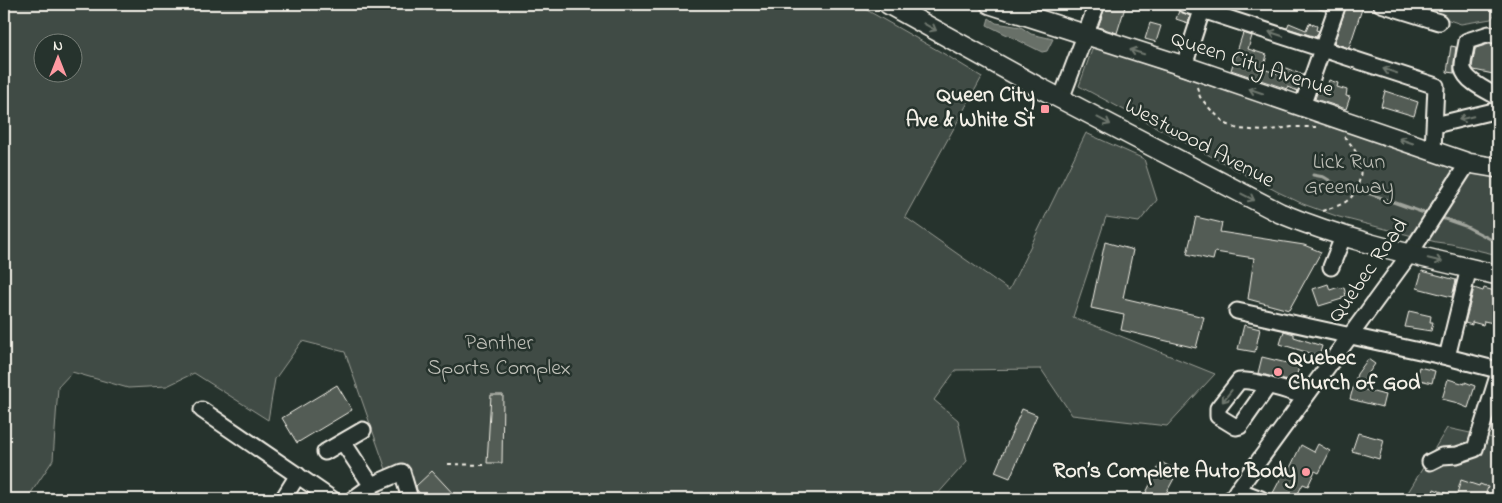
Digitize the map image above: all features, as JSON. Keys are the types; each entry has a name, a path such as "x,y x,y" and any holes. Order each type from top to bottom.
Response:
{"main road":[{"name":"Westwood Avenue","path":"888,4 1061,99 1280,213 1343,237 1409,255 1498,275"},
{"name":"Queen City Avenue","path":"993,4 1086,36 1184,66 1468,163 1498,168"}],"street":[{"path":"1061,99 1097,4"},
{"path":"1184,4 1203,7 1322,49 1436,86 1433,150"},
{"path":"1302,106 1338,4"},
{"path":"1381,4 1438,22"},
{"path":"1184,66 1203,7"},
{"path":"1498,36 1489,34 1468,40 1463,69 1474,84 1498,97"},
{"path":"1435,125 1498,110"},
{"name":"Quebec Road","path":"1234,495 1409,255 1468,163"},
{"path":"1331,267 1343,237"},
{"path":"1447,357 1470,268"},
{"path":"1237,311 1498,370"},
{"path":"1430,462 1442,456 1457,455 1475,449 1498,376"},
{"path":"1268,386 1306,396"},
{"path":"202,410 332,499"},
{"path":"325,452 363,430"},
{"path":"343,442 372,486"},
{"path":"353,499 372,486 402,472 410,499"},
{"path":"283,499 298,475"},
{"path":"1234,495 1261,499"}],"path":[{"path":"1196,81 1200,97 1211,110 1226,124 1238,129 1264,131 1292,127 1318,127"},
{"path":"1322,211 1348,201 1353,195 1361,177 1361,168 1357,156 1350,142 1339,132"},
{"path":"448,464 484,465"}],"green space":[{"name":"Panther Sports Complex","path":"4,4 856,4 982,77 905,217 1009,290 1086,133 1144,159 1157,200 1139,222 1106,217 1073,317 1215,374 1167,426 1072,415 1041,369 956,370 934,400 958,420 967,461 936,496 937,499 410,499 402,472 389,478 345,352 302,341 275,379 268,420 194,373 167,386 128,388 72,372 58,387 53,460 27,499 4,499 4,405 8,388 4,385"},
{"path":"1401,4 1498,4 1498,10 1491,19 1461,24"},
{"name":"Lick Run Greenway","path":"1093,47 1476,174 1483,172 1498,176 1498,255 1436,242 1339,217 1303,204 1278,192 1079,86"},
{"path":"1447,428 1498,439 1498,499 1404,499"}],"shaded area":[{"path":"989,18 996,23 1021,27 1031,34 1053,39 1047,51 1042,52 987,25"}],"building":[{"path":"1106,4 1126,4 1117,33 1098,27"},
{"path":"1310,4 1328,4 1326,11 1309,6"},
{"path":"1347,4 1363,6 1349,48 1334,43"},
{"path":"1179,11 1190,16 1188,23 1176,19"},
{"path":"1150,23 1161,26 1156,42 1145,39"},
{"path":"1289,23 1306,30 1309,23 1317,26 1316,30 1319,31 1316,37 1287,28"},
{"path":"1243,33 1252,36 1248,49 1267,55 1263,69 1279,74 1281,66 1303,75 1298,91 1231,70"},
{"path":"1489,44 1498,45 1498,75 1474,70 1472,67 1476,48"},
{"path":"1451,46 1456,47 1454,73 1447,72"},
{"path":"1329,80 1338,83 1337,87 1347,90 1346,96 1350,97 1346,109 1315,99 1319,87 1326,89"},
{"path":"1385,91 1418,102 1414,116 1381,106"},
{"path":"1196,217 1222,223 1220,232 1304,245 1321,252 1289,310 1248,299 1254,258 1215,252 1213,260 1187,254"},
{"path":"1105,242 1133,250 1123,298 1204,317 1196,348 1121,330 1124,315 1091,308"},
{"path":"1422,271 1456,280 1452,297 1417,288"},
{"path":"1328,284 1330,290 1344,287 1346,296 1319,306 1313,289"},
{"path":"1474,288 1483,291 1484,288 1498,292 1498,324 1484,321 1483,325 1472,322 1472,325 1465,323"},
{"path":"1409,311 1431,316 1430,322 1433,322 1431,331 1405,327"},
{"path":"1244,325 1260,329 1255,352 1238,349"},
{"path":"1284,331 1294,334 1294,337 1322,346 1319,356 1280,344"},
{"name":"Quebec Church of God","path":"1262,357 1299,366 1295,383 1258,373"},
{"path":"1368,359 1375,364 1358,388 1385,395 1382,407 1350,399 1357,374"},
{"path":"1419,367 1435,371 1432,383 1416,379"},
{"path":"1448,379 1475,386 1468,408 1442,399"},
{"path":"337,385 352,410 297,443 282,418"},
{"path":"491,395 503,395 502,463 487,463"},
{"path":"1022,409 1037,415 1010,478 995,472"},
{"path":"1358,433 1384,440 1379,459 1352,451"},
{"path":"1318,444 1330,451 1319,473 1315,471 1308,486 1303,484 1295,499 1286,499 1273,493 1284,472 1287,474 1301,445 1314,452"},
{"path":"1161,462 1178,471 1163,499 1143,499"},
{"path":"432,471 458,499 425,499 416,486"},
{"path":"1461,480 1488,487 1484,499 1431,499 1434,489 1456,497"}],"waterway":[{"path":"1313,175 1324,177 1337,185 1359,190 1430,215"},
{"path":"1439,217 1465,226 1498,243"}],"place":[{"name":"Queen City Ave & White St","path":"1045,109"},
{"name":"Quebec Church of God","path":"1278,372"},
{"name":"Ron’s Complete Auto Body","path":"1306,472"}]}
